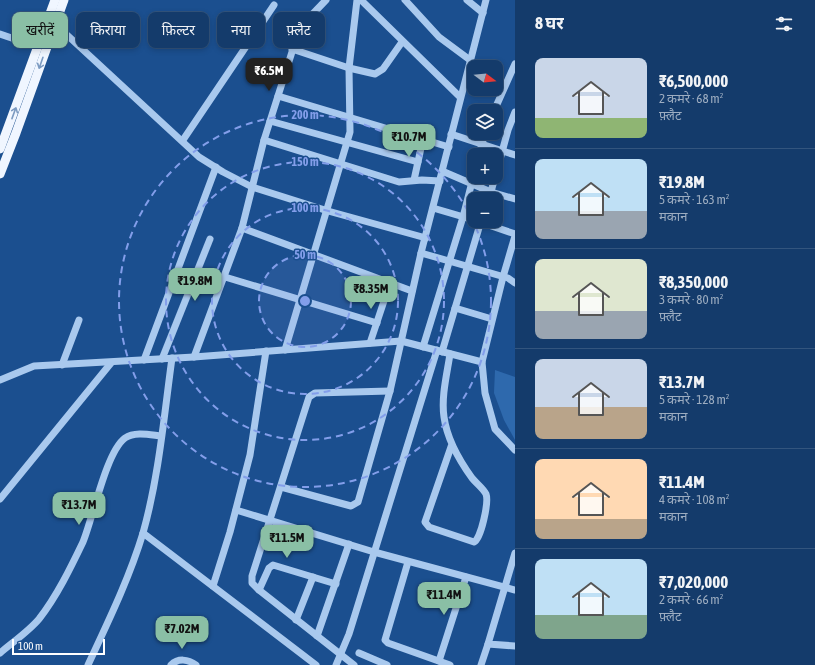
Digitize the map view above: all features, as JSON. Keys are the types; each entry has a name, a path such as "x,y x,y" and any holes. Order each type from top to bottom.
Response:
{"main road":[{"path":"53,12 55,0"},
{"path":"57,12 64,0"},
{"path":"0,149 31,79 38,48"},
{"path":"0,174 42,48"}],"street":[{"path":"194,357 242,228 264,140 292,49 304,23 326,0"},
{"path":"285,350 328,211 351,125 349,68 357,0"},
{"path":"361,0 402,42 460,97"},
{"path":"405,0 439,37 470,60 486,0"},
{"path":"468,0 483,12"},
{"path":"183,140 274,5"},
{"path":"0,34 12,38"},
{"path":"68,35 183,140 199,157 216,168 252,187 328,211 426,238"},
{"path":"292,49 371,74 380,72 402,42"},
{"path":"497,104 515,64"},
{"path":"280,486 350,506 355,505 360,498 390,391 421,253 467,71"},
{"path":"278,96 449,147"},
{"path":"503,148 515,112"},
{"path":"270,121 347,141 418,162"},
{"path":"451,134 493,148"},
{"path":"414,180 424,139"},
{"path":"264,140 399,182 414,180 440,181"},
{"path":"480,148 482,140"},
{"path":"503,151 515,155"},
{"path":"144,360 216,168"},
{"path":"442,172 467,182"},
{"path":"423,347 472,184 491,192 493,184"},
{"path":"503,196 515,199"},
{"path":"433,208 467,218"},
{"path":"242,228 412,291"},
{"path":"336,665 349,634 439,351 455,308 468,266 476,228"},
{"path":"496,228 515,235 503,276 482,362 485,393 495,429 515,450"},
{"path":"162,359 210,239"},
{"path":"421,253 503,276 515,283"},
{"path":"225,276 377,323"},
{"path":"370,343 390,283"},
{"path":"455,308 492,319"},
{"path":"62,365 79,320"},
{"path":"0,380 34,366 111,363 402,341 482,362"},
{"path":"213,586 236,510 250,454 266,351"},
{"path":"450,354 443,409 444,418 452,444 466,469 483,490 487,498 480,537 474,542 429,527 425,522 452,444"},
{"path":"88,665 120,595 143,533 155,484 172,358"},
{"path":"0,499 111,363"},
{"path":"354,665 259,590 252,583 252,576 309,397 316,393 390,391"},
{"path":"0,653 38,620 54,595 82,543 92,520 106,470 125,438 138,434 161,436"},
{"path":"236,510 408,562 515,590"},
{"path":"143,533 316,665"},
{"path":"317,636 349,544"},
{"path":"482,665 515,553"},
{"path":"408,562 385,640 388,643 450,665"},
{"path":"259,590 269,568 274,565 336,584"},
{"path":"296,620 313,577"},
{"path":"439,661 466,577"},
{"path":"488,644 515,646"},
{"path":"359,653 387,665"},
{"path":"171,665 174,662 184,660 196,665"}],"shaded area":[{"path":"495,370 515,377 515,440 504,420 494,393"}]}
